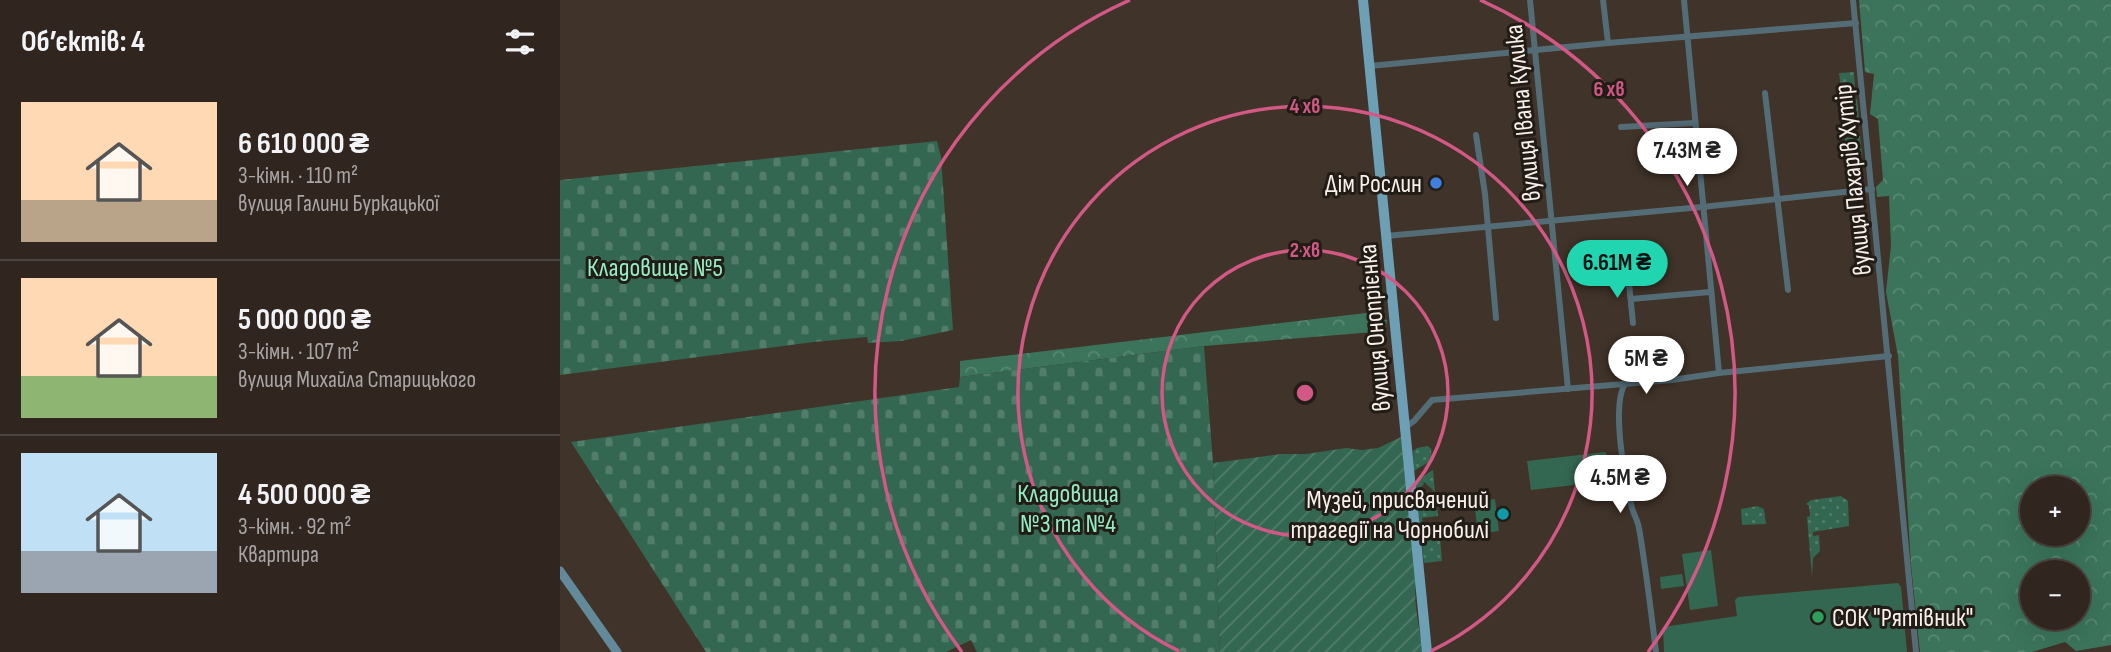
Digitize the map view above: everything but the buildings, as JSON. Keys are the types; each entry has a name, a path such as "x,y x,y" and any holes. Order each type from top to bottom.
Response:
{"main road":[{"name":"вулиця Онопрієнка","path":"1363,0 1427,652"},
{"path":"560,571 617,652"}],"street":[{"name":"вулиця Івана Кулика","path":"1530,0 1568,389"},
{"path":"1603,0 1608,43"},
{"path":"1684,0 1719,373"},
{"name":"вулиця Пахарів Хутір","path":"1853,0 1916,652"},
{"path":"1370,66 1535,49 1856,23"},
{"path":"1765,93 1788,290"},
{"path":"1621,127 1695,122"},
{"path":"1476,135 1496,318"},
{"path":"1386,236 1552,222 1871,188"},
{"path":"1628,274 1633,323"},
{"path":"1630,299 1710,292"},
{"path":"1404,428 1414,421 1432,400 1625,384 1889,356"},
{"path":"1625,384 1619,407 1622,454 1632,508 1639,523 1656,652"}],"green space":[{"path":"1859,0 2111,0 2111,645 2076,651 2065,642 2032,652 1920,652 1911,565 1898,356 1886,292 1891,246 1889,196 1877,197 1876,187 1883,180 1878,119 1870,114 1874,74 1865,72"},
{"path":"1854,72 1855,87 1841,88 1839,73"},
{"path":"1857,99 1859,119 1843,121 1844,100"},
{"path":"1860,136 1862,155 1847,155 1845,138"},
{"name":"Кладовище №5","path":"937,141 941,157 953,330 901,341 868,343 867,337 814,342 560,375 560,180"},
{"path":"1366,313 1387,320 1386,327 1374,332 1204,346 960,377 960,361"},
{"name":"Кладовища №3 та №4","path":"1204,346 1213,463 1220,652 977,652 971,640 946,652 706,652 571,442 959,387 960,377"},
{"path":"1401,437 1416,582 1416,608 1423,652 1220,652 1213,463 1346,448 1378,448"},
{"path":"1428,446 1432,460 1414,471 1413,451"},
{"path":"1606,452 1609,481 1531,490 1527,461"},
{"path":"1433,470 1435,492 1423,481 1421,487 1429,495 1432,491 1436,494 1438,516 1422,518 1423,526 1439,525 1442,561 1424,563 1415,487 1417,480"},
{"path":"1841,496 1848,501 1849,526 1813,532 1813,536 1819,535 1820,551 1813,558 1812,577 1807,517 1810,516 1809,506 1806,504 1811,500"},
{"path":"1495,499 1499,531 1478,534 1474,501"},
{"path":"1757,506 1764,509 1766,524 1742,525 1741,509"},
{"path":"1711,550 1718,606 1690,610 1682,554"},
{"path":"1682,574 1684,586 1661,589 1660,577"},
{"name":"СОК \"Рятівник\"","path":"1898,583 1901,587 1907,652 1664,652 1663,627 1737,616 1735,600 1738,597"}],"place":[{"name":"Дім Рослин","path":"1436,183"},
{"name":"Музей, присвячений трагедії на Чорнобилі","path":"1503,514"},
{"name":"СОК \"Рятівник\"","path":"1818,617"}]}
